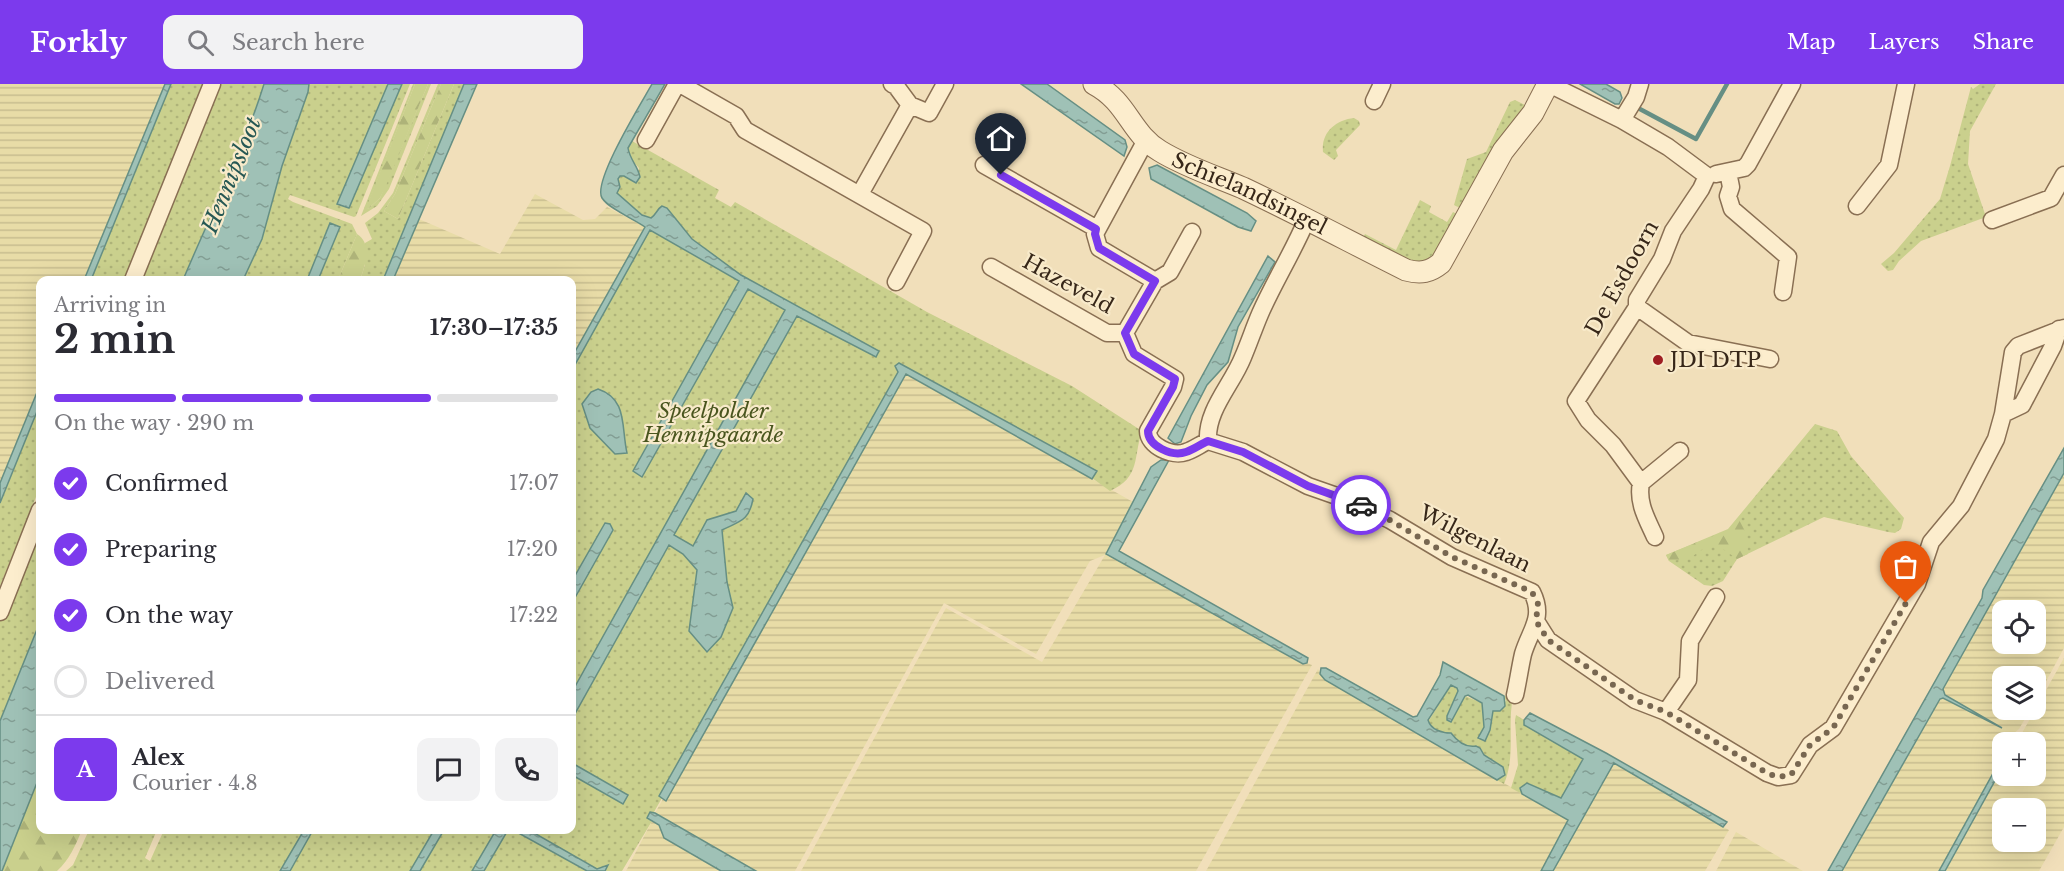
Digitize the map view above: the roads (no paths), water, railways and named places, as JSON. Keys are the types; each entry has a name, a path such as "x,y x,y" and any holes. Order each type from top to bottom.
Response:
{"street":[{"path":"135,276 212,84"},
{"path":"646,140 678,84 736,116 745,130 923,231 896,282"},
{"path":"892,84 910,105 929,112 945,84"},
{"name":"Schielandsingel","path":"1094,84 1114,97 1146,140 1176,161 1229,182 1407,270 1424,273 1434,269 1441,262 1503,151 1533,113 1548,84"},
{"path":"1374,101 1382,84"},
{"path":"1548,84 1622,120 1668,147 1707,176 1743,168 1749,164 1792,84"},
{"path":"1622,120 1636,97 1640,84"},
{"path":"1857,206 1889,165 1906,84"},
{"path":"860,194 910,105"},
{"path":"1146,140 1095,234 1099,248 1155,281"},
{"path":"984,165 1096,229"},
{"path":"1728,172 1731,187 1728,196 1732,209 1788,256 1783,292"},
{"path":"1992,220 2050,198 2064,175"},
{"name":"De Esdoorn","path":"1641,483 1613,445 1588,420 1576,401 1637,307 1638,300 1662,259 1673,231 1707,176"},
{"path":"1208,441 1207,431 1210,418 1244,357 1261,311 1307,219"},
{"name":"Hazeveld","path":"1125,333 1155,281 1170,272 1192,232"},
{"name":"Hazeveld","path":"991,267 1107,333 1125,333"},
{"path":"1637,307 1688,343 1770,359"},
{"path":"2003,414 2022,405 2062,329"},
{"path":"1536,621 1548,640 1635,700 1666,712 1767,773 1778,777 1791,775 1810,745 1825,735 1838,720 1917,584 1931,542 1961,506 1996,439 2003,414 2013,352 2018,346 2062,329"},
{"name":"Hazeveld","path":"1125,333 1134,354 1175,379 1173,387 1148,431 1148,438 1166,450 1180,453 1208,441"},
{"name":"Wilgenlaan","path":"1208,441 1243,452 1308,486 1352,501 1390,520 1452,557 1532,592 1538,604 1536,621 1524,653 1515,696"},
{"path":"1655,537 1641,504 1639,492 1641,483 1680,451"},
{"path":"0,612 36,520"},
{"path":"1666,712 1688,680 1690,641 1716,597"}],"water":[{"path":"165,84 171,84 93,276 86,276"},
{"name":"Hennipsloot","path":"264,84 309,84 282,166 262,239 245,276 185,276 236,159"},
{"path":"388,84 402,84 349,208 337,204"},
{"path":"464,84 477,84 395,276 385,276"},
{"path":"652,84 665,84 628,148 640,177 636,183 620,176 618,179 620,187 617,193 642,215 651,218 662,206 667,208 692,239 741,275 879,351 876,357 797,316 674,535 693,546 707,520 736,511 746,493 753,499 746,516 722,530 727,582 733,608 721,637 707,652 689,631 697,570 683,554 669,545 576,712 576,685 785,310 748,289 642,477 633,471 739,281 650,230 576,363 576,350 645,227 616,210 602,198 601,189 604,176 629,124"},
{"path":"1021,84 1047,84 1125,140 1127,147 1124,156"},
{"path":"1580,84 1606,84 1620,92 1622,98 1619,104 1615,104"},
{"path":"1157,165 1247,213 1256,221 1251,231 1238,227 1151,179 1149,168"},
{"path":"330,223 340,227 320,276 309,276"},
{"path":"1268,256 1275,262 1238,327 1228,362 1207,385 1181,442 1175,444 1168,438"},
{"path":"899,363 1097,471 1092,479 906,374 666,801 659,796 898,372 895,366"},
{"path":"598,389 608,394 619,407 627,453 615,454 590,428 582,404 591,392"},
{"path":"36,395 36,414 0,503 0,483"},
{"path":"2064,448 2064,473 1943,689 1945,695 2002,728 1943,698 1940,699 1842,871 1828,871 1982,598 1983,590"},
{"path":"1161,460 1169,460 1119,551 1308,658 1307,663 1303,664 1106,554 1151,467"},
{"path":"605,523 610,524 613,530 576,596 576,574"},
{"path":"36,632 36,785 2,871 0,871 0,721"},
{"path":"1443,662 1504,696 1505,706 1500,711 1493,711 1490,730 1485,741 1478,738 1484,727 1482,703 1468,695 1465,696 1451,722 1447,720 1458,691 1451,685 1428,720 1434,729 1451,733 1465,745 1480,748 1484,755 1503,767 1505,775 1497,780 1325,680 1320,674 1321,668 1326,668 1413,717 1417,716 1440,675"},
{"path":"1530,713 1727,822 1723,827 1614,763 1553,871 1541,871 1568,820 1522,794 1520,788 1527,783 1561,798 1583,759 1524,725 1524,720"},
{"path":"576,765 628,795 623,804 576,777"},
{"path":"1992,775 1992,786 1945,871 1939,871"},
{"path":"650,812 756,871 721,871 664,838 659,825 647,818"},
{"path":"302,834 311,834 290,871 280,871"},
{"path":"432,834 442,834 420,871 410,871"},
{"path":"494,834 506,834 484,871 472,871"},
{"path":"520,834 536,834 597,869 608,865 605,871 587,871"}],"waterway":[{"path":"1638,108 1696,139 1727,84"}],"place":[{"name":"JDI DTP","path":"1658,360"}],"park label":[{"name":"Speelpolder Hennipgaarde","path":"713,423"}]}
